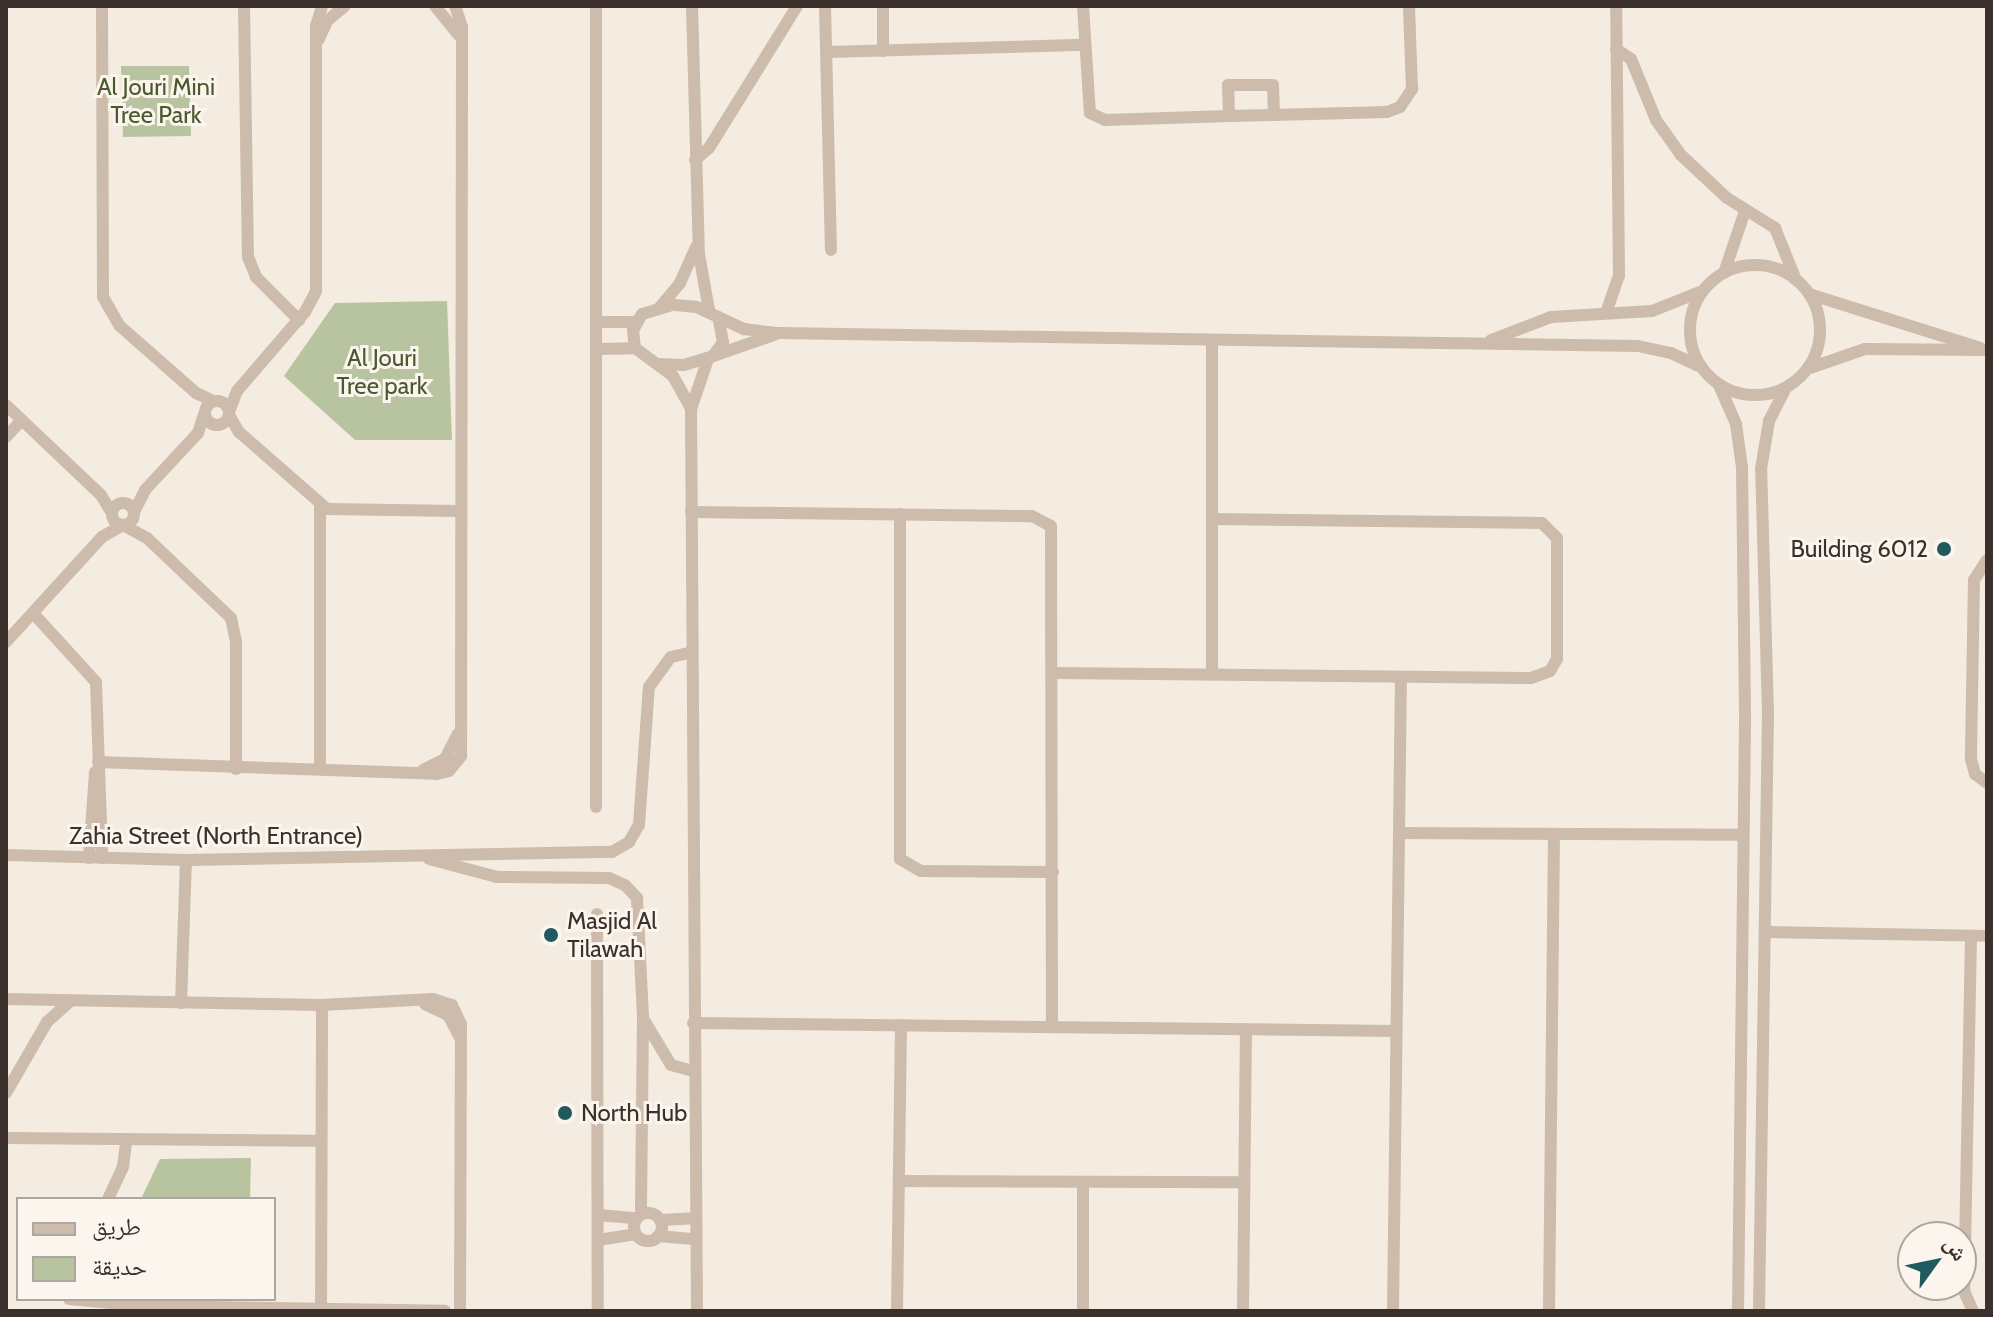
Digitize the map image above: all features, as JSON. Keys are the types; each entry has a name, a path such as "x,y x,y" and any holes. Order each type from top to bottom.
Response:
{"street":[{"path":"102,6 103,297 114,320 196,393 209,407 218,425 239,432"},
{"path":"244,6 248,257 256,277 299,320"},
{"path":"6,642 123,510 198,433 209,407 237,391 299,320 319,279 316,21 322,6"},
{"path":"318,42 327,21 345,6"},
{"path":"435,6 450,19 460,39"},
{"path":"98,762 236,769 422,771 445,759 459,731 460,39 455,6"},
{"path":"596,6 596,807"},
{"path":"691,1311 694,1218 691,409 711,357 723,342 713,314 698,241 692,6"},
{"path":"695,160 709,148 797,6"},
{"path":"825,6 831,250"},
{"path":"883,6 883,51"},
{"path":"1083,6 1086,101 1097,118 1387,112 1400,107 1412,89 1409,6"},
{"path":"1606,313 1619,276 1616,6"},
{"path":"827,52 1084,45"},
{"path":"1616,49 1631,59 1656,120 1681,155 1745,211 1775,228 1796,280 1809,294 1820,332 1806,371"},
{"path":"1229,116 1228,85 1273,85 1274,115"},
{"path":"1724,273 1745,211"},
{"path":"596,322 636,322 660,307 688,270 698,241"},
{"path":"1488,342 1551,317 1663,308 1703,290 1724,273 1768,267 1796,280"},
{"path":"1701,367 1690,328 1703,290"},
{"path":"1809,294 1985,350"},
{"path":"660,307 713,314 744,329 778,333 1638,346 1671,353 1701,367 1719,385 1745,395 1786,388"},
{"path":"635,348 636,322"},
{"path":"658,364 711,357 778,333"},
{"path":"1212,341 1212,674"},
{"path":"596,349 635,348 658,364 678,384 691,409"},
{"path":"1759,1311 1768,714 1762,457 1769,421 1786,388 1806,371 1865,349 1985,350"},
{"path":"1719,385 1741,452 1743,835 1738,1311"},
{"path":"198,433 218,425 229,414 237,391"},
{"path":"6,405 101,495 123,510 147,538 221,606 234,625 236,769"},
{"path":"209,407 229,414 239,432 320,506 342,512 458,511"},
{"path":"6,437 21,421"},
{"path":"320,506 320,769"},
{"path":"123,510 123,526"},
{"path":"691,512 1032,516 1048,522 1055,537 1052,1027"},
{"path":"900,514 900,859 921,871 1053,872"},
{"path":"1055,673 1531,678 1550,671 1557,652 1557,544 1552,529 1537,522 1212,519"},
{"path":"102,537 123,526"},
{"path":"123,526 147,538"},
{"path":"1987,560 1974,580 1971,759 1975,774 1987,783"},
{"path":"33,613 96,682 98,762 95,858"},
{"path":"426,858 591,854 621,848 635,834 647,694 666,662 692,652"},
{"path":"1393,1311 1401,677"},
{"path":"1399,833 1743,835"},
{"path":"1549,1311 1554,834"},
{"path":"589,878 591,854"},
{"name":"Zahia Street (North Entrance)","path":"6,855 182,860 426,858"},
{"path":"508,878 505,866 511,855"},
{"path":"426,858 508,878 618,880 637,898 643,1017 639,1216 636,1234"},
{"path":"181,1003 182,860"},
{"path":"597,914 598,1311"},
{"path":"1765,932 1987,936"},
{"path":"1971,936 1964,1291 1973,1311"},
{"path":"6,999 322,1005 440,999 452,1005 460,1017 460,1311"},
{"path":"29,1001 43,1031"},
{"path":"6,1093 43,1031 69,1002"},
{"path":"321,1308 319,1141 322,1005"},
{"path":"643,1017 671,1065 693,1071"},
{"path":"693,1023 1396,1031"},
{"path":"897,1311 901,1025"},
{"path":"1243,1311 1246,1029"},
{"path":"6,1138 126,1143 319,1141"},
{"path":"109,1197 123,1167 126,1143"},
{"path":"899,1181 1083,1184 1244,1182"},
{"path":"1083,1184 1083,1311"},
{"path":"598,1215 660,1220 694,1218"},
{"path":"658,1236 660,1220"},
{"path":"598,1240 636,1234 646,1241 658,1236 694,1239"},
{"path":"694,1259 697,1311"},
{"path":"81,1301 104,1305 445,1311"}],"green space":[{"name":"Al Jouri Mini Tree Park","path":"121,66 189,66 191,136 123,137"},
{"name":"Al Jouri Tree park","path":"447,301 452,440 355,440 284,376 335,303"},
{"path":"251,1158 250,1197 142,1197 160,1159"}],"place":[{"name":"Building 6012","path":"1944,549"},
{"name":"Masjid Al Tilawah","path":"551,935"},
{"name":"North Hub","path":"565,1113"}]}
